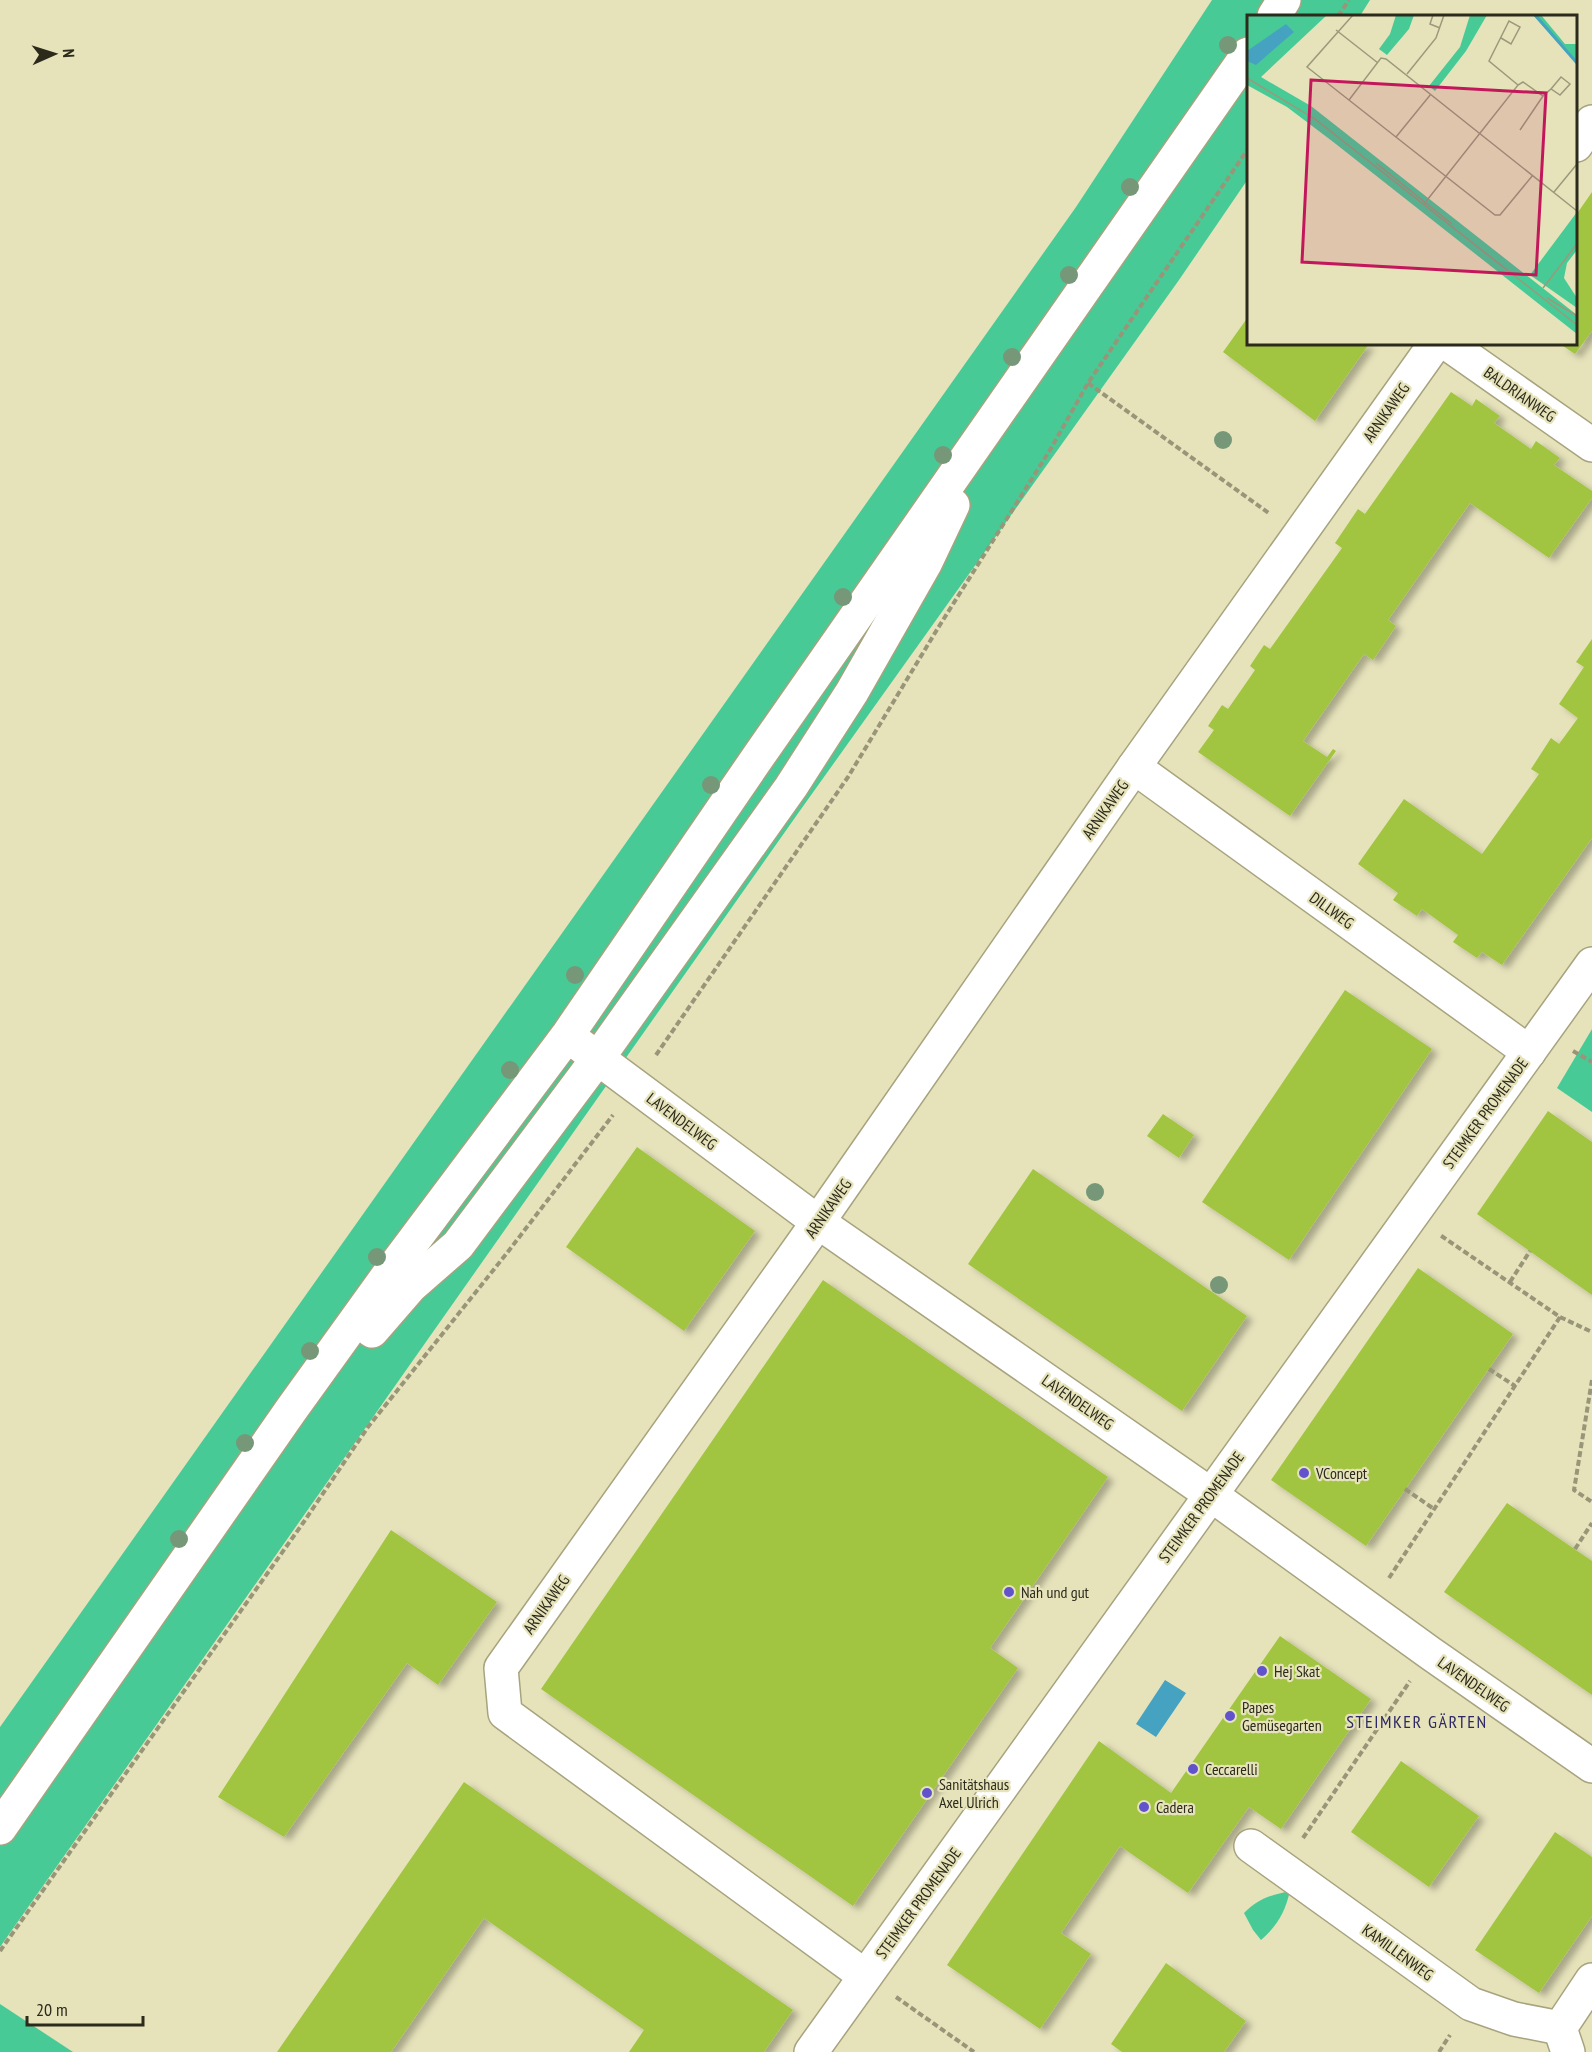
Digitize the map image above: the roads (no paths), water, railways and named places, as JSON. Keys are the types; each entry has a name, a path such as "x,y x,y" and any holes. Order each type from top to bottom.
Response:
{"street":[{"path":"1275,15 1284,0"},
{"path":"0,1828 291,1410 391,1271 567,1036 1247,55"},
{"path":"1577,142 1592,122"},
{"name":"ARNIKAWEG","path":"866,1976 504,1713 501,1668 818,1222 1134,767 1434,345"},
{"name":"BALDRIANWEG","path":"1449,345 1592,445"},
{"path":"291,1410 354,1351 411,1286 458,1245 598,1058 791,787 852,692 926,562 974,460 1020,381"},
{"name":"DILLWEG","path":"1134,767 1529,1052"},
{"name":"STEIMKER PROMENADE","path":"811,2052 1592,964"},
{"name":"LAVENDELWEG","path":"567,1036 818,1222 1210,1494 1430,1653 1592,1766"},
{"name":"KAMILLENWEG","path":"1251,1846 1471,2004 1564,2040 1592,1980"}],"water":[{"path":"1165,1680 1186,1693 1156,1737 1136,1724"}],"place":[{"name":"VConcept","path":"1304,1473"},
{"name":"Nah und gut","path":"1009,1592"},
{"name":"Hej Skat","path":"1262,1671"},
{"name":"Papes Gemüsegarten","path":"1230,1716"},
{"name":"Ceccarelli","path":"1193,1769"},
{"name":"Sanitätshaus Axel Ulrich","path":"927,1793"},
{"name":"Cadera","path":"1144,1807"}],"district":[{"name":"STEIMKER GÄRTEN","path":"1417,1722"}]}
